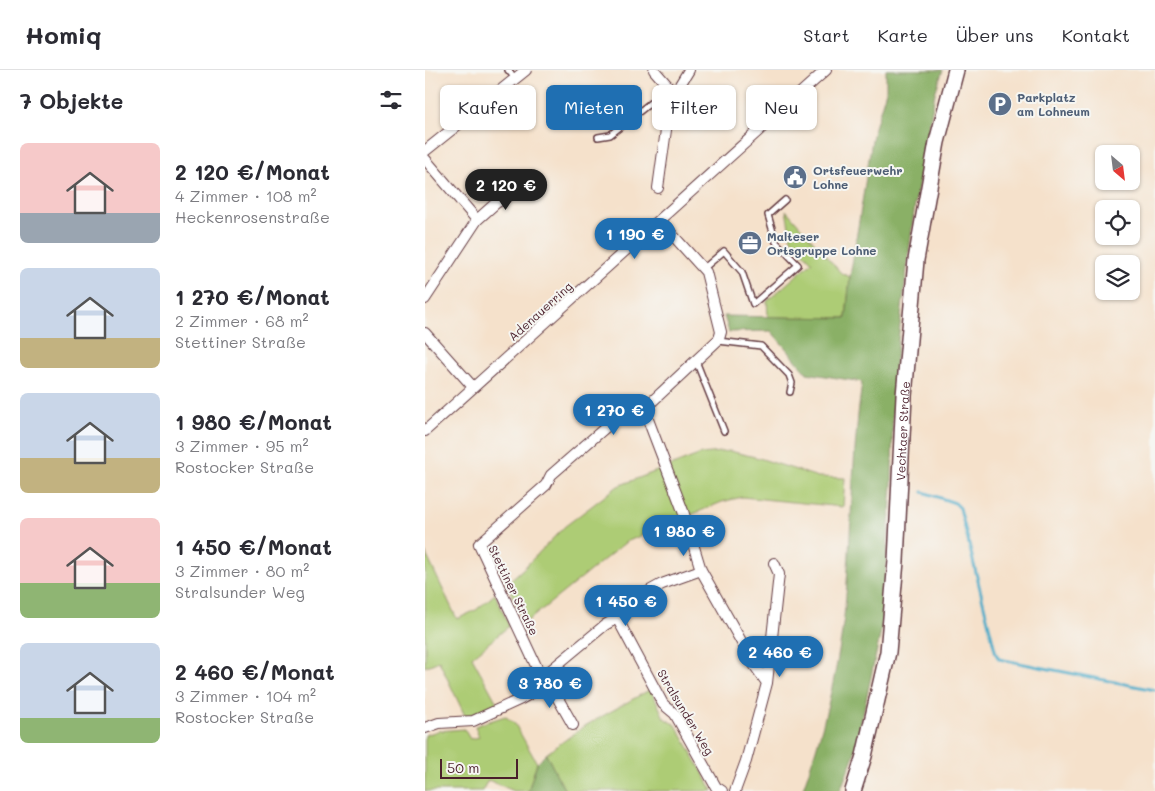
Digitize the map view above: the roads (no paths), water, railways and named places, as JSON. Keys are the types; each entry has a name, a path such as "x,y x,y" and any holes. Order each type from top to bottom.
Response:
{"main road":[{"name":"Vechtaer Straße","path":"853,791 864,756 888,652 896,561 904,396 916,260 937,142 956,70"}],"street":[{"path":"425,151 526,70"},
{"path":"654,70 667,85"},
{"path":"679,85 689,70"},
{"name":"Adenauerring","path":"425,430 826,70"},
{"path":"658,188 665,130"},
{"path":"425,159 477,220"},
{"path":"425,299 477,220 496,203 513,193 530,192"},
{"path":"660,221 706,272 721,332 717,341 644,410 683,511 701,570 755,666 767,683"},
{"path":"425,333 473,387"},
{"name":"Stettiner Straße","path":"546,680 538,670 479,544 547,485 551,475 621,414 632,410 644,410"},
{"path":"735,791 746,761 767,683 779,574 774,563"},
{"path":"425,728 439,723 473,721 537,690 552,670 605,625 617,618 651,590 701,570"},
{"name":"Stralsunder Weg","path":"617,618 663,704 675,714 716,787 722,791"},
{"path":"546,680 573,725"}],"lane":[{"path":"508,70 515,78"},
{"path":"598,137 610,135 652,102"},
{"path":"703,269 723,251 742,272 753,304 798,265 776,242 769,215 785,200"},
{"path":"717,341 761,346 789,375 792,384 790,392"},
{"path":"696,362 724,431"}],"waterway":[{"path":"923,492 955,503 960,508 996,654 999,659 1155,690"}],"place":[{"name":"Parkplatz am Lohneum","path":"1000,104"},
{"name":"Ortsfeuerwehr Lohne","path":"795,177"},
{"name":"Malteser Ortsgruppe Lohne","path":"750,243"}]}
